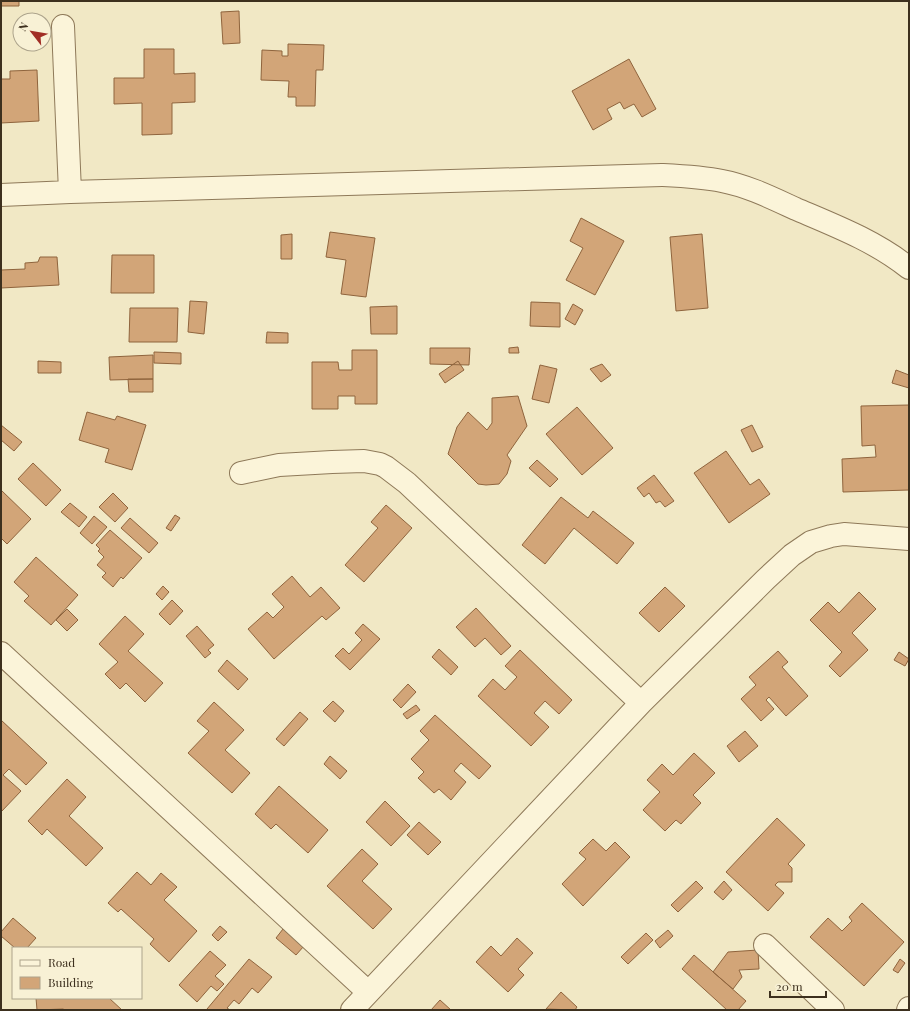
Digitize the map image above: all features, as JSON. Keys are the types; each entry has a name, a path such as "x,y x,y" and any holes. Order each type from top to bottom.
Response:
{"street":[{"path":"63,26 70,192"},
{"path":"1,195 662,175 689,176 723,181 750,188 878,245 909,268"},
{"path":"241,473 279,465 332,462 364,461 386,466 407,483 641,703"},
{"path":"352,1010 641,703 792,555 811,542 844,534 909,539"},
{"path":"1,653 368,992"},
{"path":"765,945 832,1010"}],"building":[{"path":"1,1 19,1 19,6 1,6"},
{"path":"239,11 240,43 223,44 221,12"},
{"path":"288,44 324,45 323,70 316,70 315,106 296,106 296,97 288,97 289,81 261,80 262,50 282,51 282,56 288,56"},
{"path":"144,49 174,49 174,74 195,73 195,102 172,103 172,134 142,135 142,103 114,104 114,78 144,78"},
{"path":"629,59 656,109 642,117 634,104 624,109 620,102 607,109 612,119 593,130 572,91"},
{"path":"37,70 39,121 1,123 1,79 10,79 10,71"},
{"path":"581,218 624,241 595,295 566,280 583,248 570,241"},
{"path":"330,232 375,238 366,297 341,294 346,260 326,257"},
{"path":"292,234 292,259 281,259 281,235"},
{"path":"702,234 708,308 676,311 670,237"},
{"path":"112,255 154,255 154,293 111,293"},
{"path":"40,257 57,257 59,285 1,288 1,270 25,269 25,263 38,262"},
{"path":"190,301 207,302 204,334 188,332"},
{"path":"531,302 560,303 560,327 530,326"},
{"path":"573,304 583,310 575,325 565,319"},
{"path":"397,306 397,334 371,334 370,307"},
{"path":"130,308 178,308 177,342 129,342"},
{"path":"267,332 288,333 288,343 266,343"},
{"path":"518,347 519,353 509,353 509,348"},
{"path":"430,348 470,348 469,365 430,364"},
{"path":"352,350 377,350 377,404 355,404 355,396 338,396 338,409 312,409 312,362 338,362 339,370 352,370"},
{"path":"154,352 181,353 181,364 154,363"},
{"path":"153,355 153,379 110,380 109,357"},
{"path":"38,361 61,362 61,373 38,373"},
{"path":"458,361 464,370 445,383 439,374"},
{"path":"602,364 611,375 601,382 590,369"},
{"path":"540,365 557,369 549,403 532,399"},
{"path":"896,370 909,375 909,388 892,383"},
{"path":"128,379 153,379 153,392 129,392"},
{"path":"518,396 527,426 507,455 511,461 507,474 499,484 478,484 448,454 457,427 468,412 487,430 492,423 492,398"},
{"path":"909,405 909,490 843,492 842,459 876,457 875,445 862,446 861,406"},
{"path":"577,407 613,448 582,475 546,434"},
{"path":"87,412 115,420 117,416 146,425 132,470 105,462 109,449 79,440"},
{"path":"1,425 22,442 14,451 1,440"},
{"path":"752,425 763,447 752,452 741,430"},
{"path":"726,451 750,485 759,479 770,494 729,523 694,473"},
{"path":"537,460 558,479 550,487 529,468"},
{"path":"33,463 61,490 46,506 18,479"},
{"path":"654,475 674,501 665,507 660,501 656,503 649,493 644,497 637,488"},
{"path":"1,490 31,519 7,544 1,538"},
{"path":"113,493 128,508 115,522 99,507"},
{"path":"561,497 588,518 593,511 634,543 617,564 574,528 545,564 522,545"},
{"path":"70,503 87,517 79,527 61,512"},
{"path":"386,505 412,528 364,582 345,565 378,528 371,522"},
{"path":"175,515 180,518 171,531 166,528"},
{"path":"94,516 107,527 92,544 80,533"},
{"path":"130,518 158,543 149,553 121,528"},
{"path":"110,530 142,558 123,579 121,577 113,587 102,577 106,573 97,565 104,557 98,551 100,549 96,545"},
{"path":"36,557 78,595 51,625 24,601 29,596 14,582"},
{"path":"292,576 310,597 321,587 340,608 326,620 322,616 274,659 248,629 267,612 273,618 284,607 272,594"},
{"path":"163,586 169,592 162,600 156,594"},
{"path":"665,587 685,606 659,632 639,613"},
{"path":"859,592 876,609 852,633 868,650 840,677 829,666 842,652 810,620 828,602 839,613"},
{"path":"172,600 183,611 170,625 159,614"},
{"path":"476,608 511,646 501,655 485,638 475,647 456,627"},
{"path":"67,609 78,620 67,631 56,620"},
{"path":"125,616 144,634 128,651 163,683 145,702 126,683 120,689 105,674 118,662 99,644"},
{"path":"363,624 380,639 350,670 335,656 343,648 349,654 362,640 355,633"},
{"path":"197,626 214,645 208,650 211,653 205,658 186,636"},
{"path":"439,649 458,667 451,675 432,657"},
{"path":"520,650 572,700 559,714 545,701 534,713 549,727 531,746 478,696 493,679 505,690 517,677 505,666"},
{"path":"778,651 788,662 782,667 808,696 786,716 769,697 766,700 774,709 761,721 741,699 756,685 749,677"},
{"path":"899,652 909,659 905,666 894,660"},
{"path":"227,660 248,679 238,690 218,671"},
{"path":"408,684 416,692 401,708 393,700"},
{"path":"333,701 344,711 335,722 323,711"},
{"path":"214,702 244,730 225,750 250,773 232,793 188,753 209,731 197,721"},
{"path":"416,705 420,710 407,719 403,714"},
{"path":"300,712 308,719 284,746 276,739"},
{"path":"435,715 491,766 479,779 461,763 454,771 466,782 451,800 439,789 434,793 418,778 424,772 411,759 429,740 420,731"},
{"path":"1,720 47,763 26,785 9,769 3,775 21,791 1,812"},
{"path":"745,731 758,746 739,762 727,746"},
{"path":"694,753 715,773 693,795 701,803 681,824 676,820 665,831 643,810 660,792 647,780 662,764 673,775"},
{"path":"330,756 347,771 340,779 324,764"},
{"path":"67,779 86,797 69,816 103,848 86,866 47,829 42,835 28,821"},
{"path":"279,786 328,830 308,853 276,824 271,829 255,814"},
{"path":"385,801 410,826 391,846 366,822"},
{"path":"777,818 805,845 788,864 792,868 792,882 778,882 775,885 784,893 768,911 726,872"},
{"path":"419,822 441,842 428,855 407,835"},
{"path":"593,839 606,851 615,842 630,857 583,906 562,884 586,859 579,853"},
{"path":"362,849 378,864 362,881 392,909 373,929 327,886"},
{"path":"137,872 151,885 161,873 177,887 164,900 197,931 169,962 150,944 154,939 121,909 118,912 108,903"},
{"path":"696,881 703,888 678,912 671,905"},
{"path":"724,881 732,890 723,900 714,892"},
{"path":"862,903 904,942 864,986 810,937 828,918 842,931 852,921 849,917"},
{"path":"13,918 36,938 28,947 14,947 1,936 1,932"},
{"path":"220,926 227,932 218,941 212,935"},
{"path":"283,929 304,946 296,955 276,938"},
{"path":"668,930 673,936 660,948 655,941"},
{"path":"646,933 653,940 628,964 621,957"},
{"path":"517,938 533,953 518,969 524,975 508,992 476,962 491,946 501,956"},
{"path":"758,950 759,969 739,970 742,977 733,989 713,972 728,952"},
{"path":"210,951 226,965 215,976 224,984 217,991 211,986 197,1002 179,985"},
{"path":"694,955 746,1001 738,1010 727,1010 682,969"},
{"path":"249,959 272,977 258,993 252,988 239,1004 234,1000 227,1008 230,1010 207,1009"},
{"path":"900,959 905,963 898,973 893,970"},
{"path":"561,992 577,1007 575,1010 546,1009"},
{"path":"36,999 110,999 122,1010 63,1009 37,1010"},
{"path":"440,1000 451,1010 431,1010"}]}
